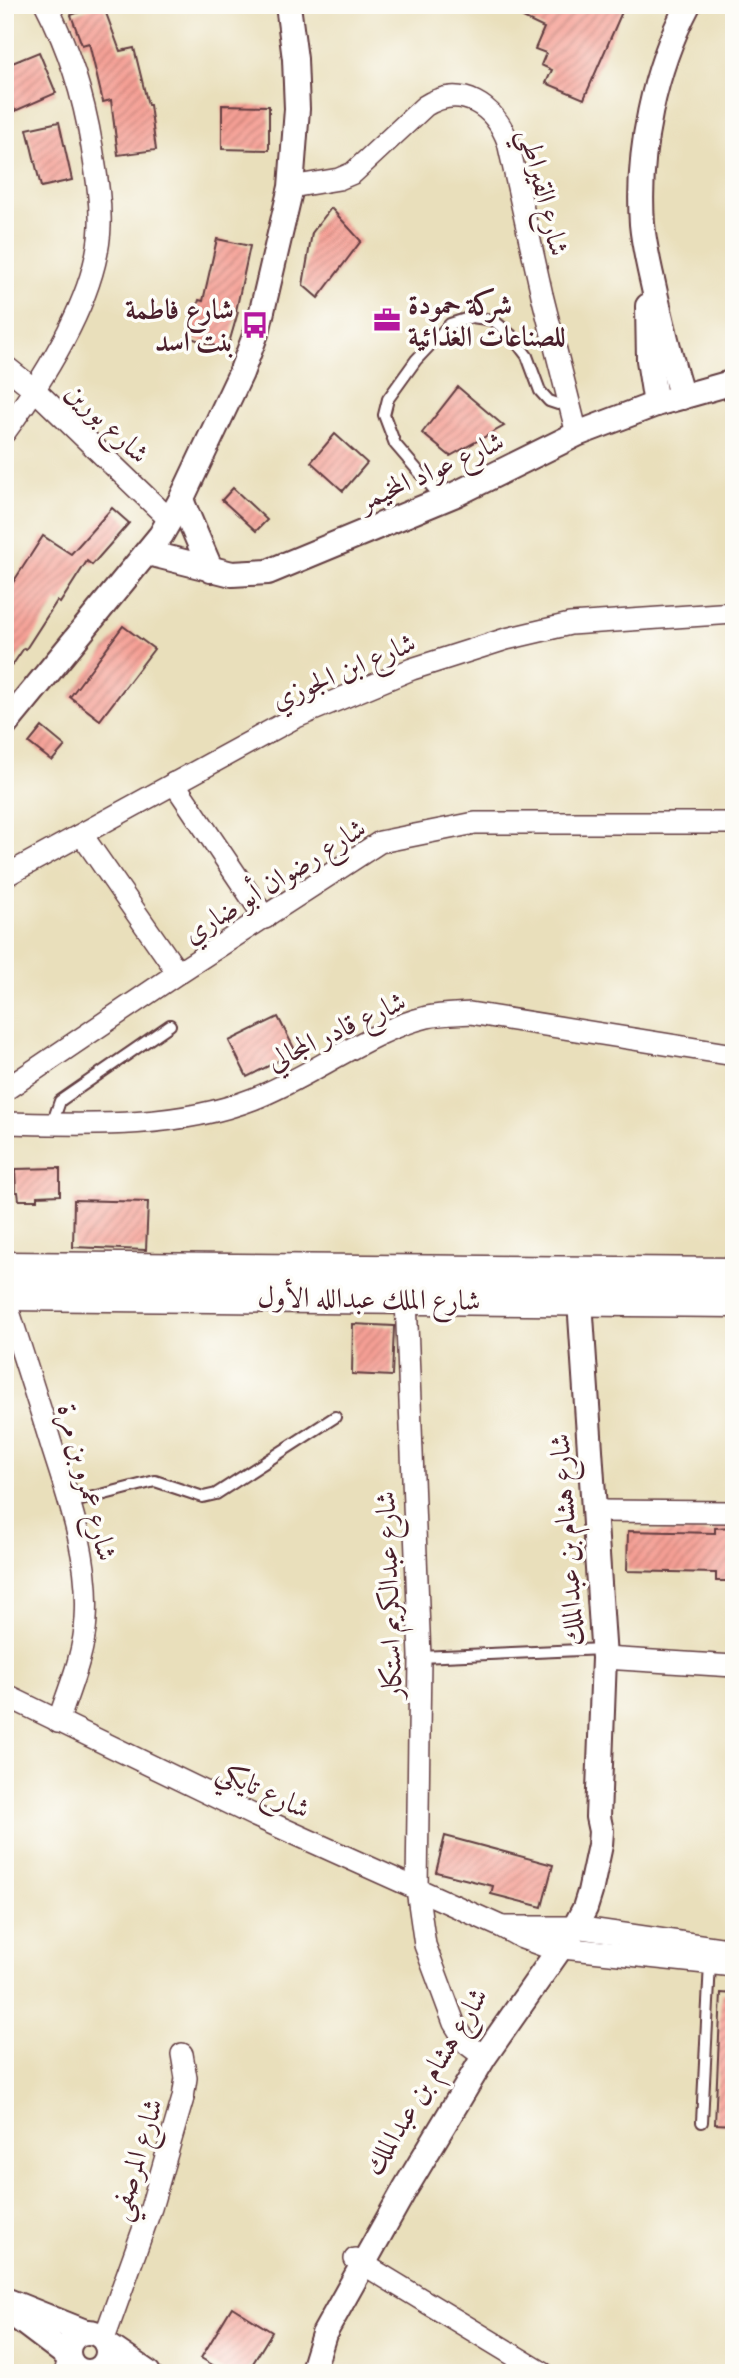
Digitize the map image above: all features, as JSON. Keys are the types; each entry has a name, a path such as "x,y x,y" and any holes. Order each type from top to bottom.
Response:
{"main road":[{"name":"شارع الملك عبدالله الأول","path":"5,1268 734,1274"},
{"name":"شارع الملك عبدالله الأول","path":"5,1294 734,1301"}],"street":[{"path":"5,432 36,390 81,304 96,260 100,229 100,204 84,103 46,5"},
{"path":"5,725 148,553 175,510 252,348 291,187 297,109 295,59 288,5"},
{"path":"682,397 670,359 642,223 643,170 650,114 666,53 688,5"},
{"name":"شارع القيراطي","path":"291,187 339,179 353,173 425,106 438,98 465,98 481,105 494,116 508,142 577,434"},
{"path":"647,253 649,360 656,404"},
{"name":"شارع بورين","path":"5,366 175,510"},
{"name":"شارع عواد المخيمر","path":"148,553 232,574 268,572 443,500 577,434 656,404 734,382"},
{"path":"175,510 211,570"},
{"name":"شارع ابن الجوزي","path":"5,876 294,718 412,669 506,639 570,624 734,613"},
{"path":"174,783 265,918"},
{"name":"شارع رضوان أبو ضاري","path":"5,1090 178,973 380,842 475,823 734,823"},
{"path":"82,835 178,973"},
{"name":"شارع قادر المجالي","path":"5,1123 133,1122 191,1117 219,1111 256,1098 388,1032 426,1018 449,1014 470,1013 734,1055"},
{"name":"شارع عمرو بن مرة","path":"5,1299 70,1503 81,1541 85,1570 86,1621 83,1646 58,1722"},
{"name":"شارع عبدالكريم استكار","path":"406,1299 420,1657 416,1889 425,1945 454,2023 461,2036 480,2054"},
{"name":"شارع هشام بن عبدالملك","path":"293,2373 405,2189 480,2054 590,1892 601,1830 598,1817 604,1654 580,1301"},
{"path":"594,1511 734,1512"},
{"path":"604,1654 734,1666"},
{"name":"شارع تايكي","path":"5,1695 255,1816 502,1927 559,1937"},
{"path":"559,1937 734,1950"},
{"path":"559,1937 734,1966"},
{"name":"شارع المرصفي","path":"97,2337 125,2278 151,2208 183,2098 186,2078 182,2054"},
{"path":"360,2262 543,2373"},
{"name":"شارع هشام بن عبدالملك","path":"312,2373 324,2334 360,2262"},
{"path":"5,2301 97,2337 148,2373"},
{"path":"5,2309 83,2368"},
{"path":"83,2368 69,2344 75,2336 97,2337"},
{"path":"83,2368 107,2359 97,2337"}],"lane":[{"path":"443,500 395,444 384,415 388,399 435,338 450,324 472,317 493,320 511,335 527,356 540,391 549,401 558,404 569,401"},
{"path":"52,1124 60,1101 170,1025"},
{"path":"70,1503 155,1480 203,1497 216,1494 335,1417"},
{"path":"420,1657 604,1654"},
{"path":"702,2122 710,1963"}],"building":[{"path":"103,5 120,51 134,48 150,105 156,150 118,155 111,100 103,102 89,43 82,45 71,15"},
{"path":"528,5 625,5 584,99 546,83 552,70 541,65 546,53 535,49 544,28 523,18"},
{"path":"39,52 56,93 15,111 5,88 5,66"},
{"path":"222,105 269,106 269,150 222,149"},
{"path":"59,122 72,180 41,187 27,129"},
{"path":"331,208 361,241 318,298 303,285 312,233"},
{"path":"217,239 250,246 236,311 238,312 227,350 188,337 199,300 203,301"},
{"path":"458,387 504,426 450,456 422,433"},
{"path":"335,434 367,463 343,491 311,462"},
{"path":"233,488 267,520 256,531 222,500"},
{"path":"112,508 129,523 92,565 87,561 60,603 57,601 5,676 5,580 12,584 43,536 71,554"},
{"path":"123,626 154,649 100,720 70,697"},
{"path":"42,727 65,746 52,761 29,743"},
{"path":"278,1017 296,1052 247,1077 229,1041"},
{"path":"60,1168 60,1195 37,1196 37,1200 19,1200 15,1169"},
{"path":"74,1200 148,1202 146,1250 73,1247"},
{"path":"353,1324 394,1326 392,1376 352,1374"},
{"path":"734,1527 734,1581 716,1581 716,1573 627,1571 628,1531 715,1533 715,1528"},
{"path":"445,1836 553,1865 542,1907 491,1894 493,1886 436,1872"},
{"path":"721,1993 734,1994 734,2125 715,2124"},
{"path":"232,2307 272,2332 247,2373 226,2373 201,2358"}],"place":[{"name":"شركة حمودة للصناعات الغذائية","path":"387,320"},
{"name":"شارع فاطمة بنت اسد","path":"255,325"}]}
